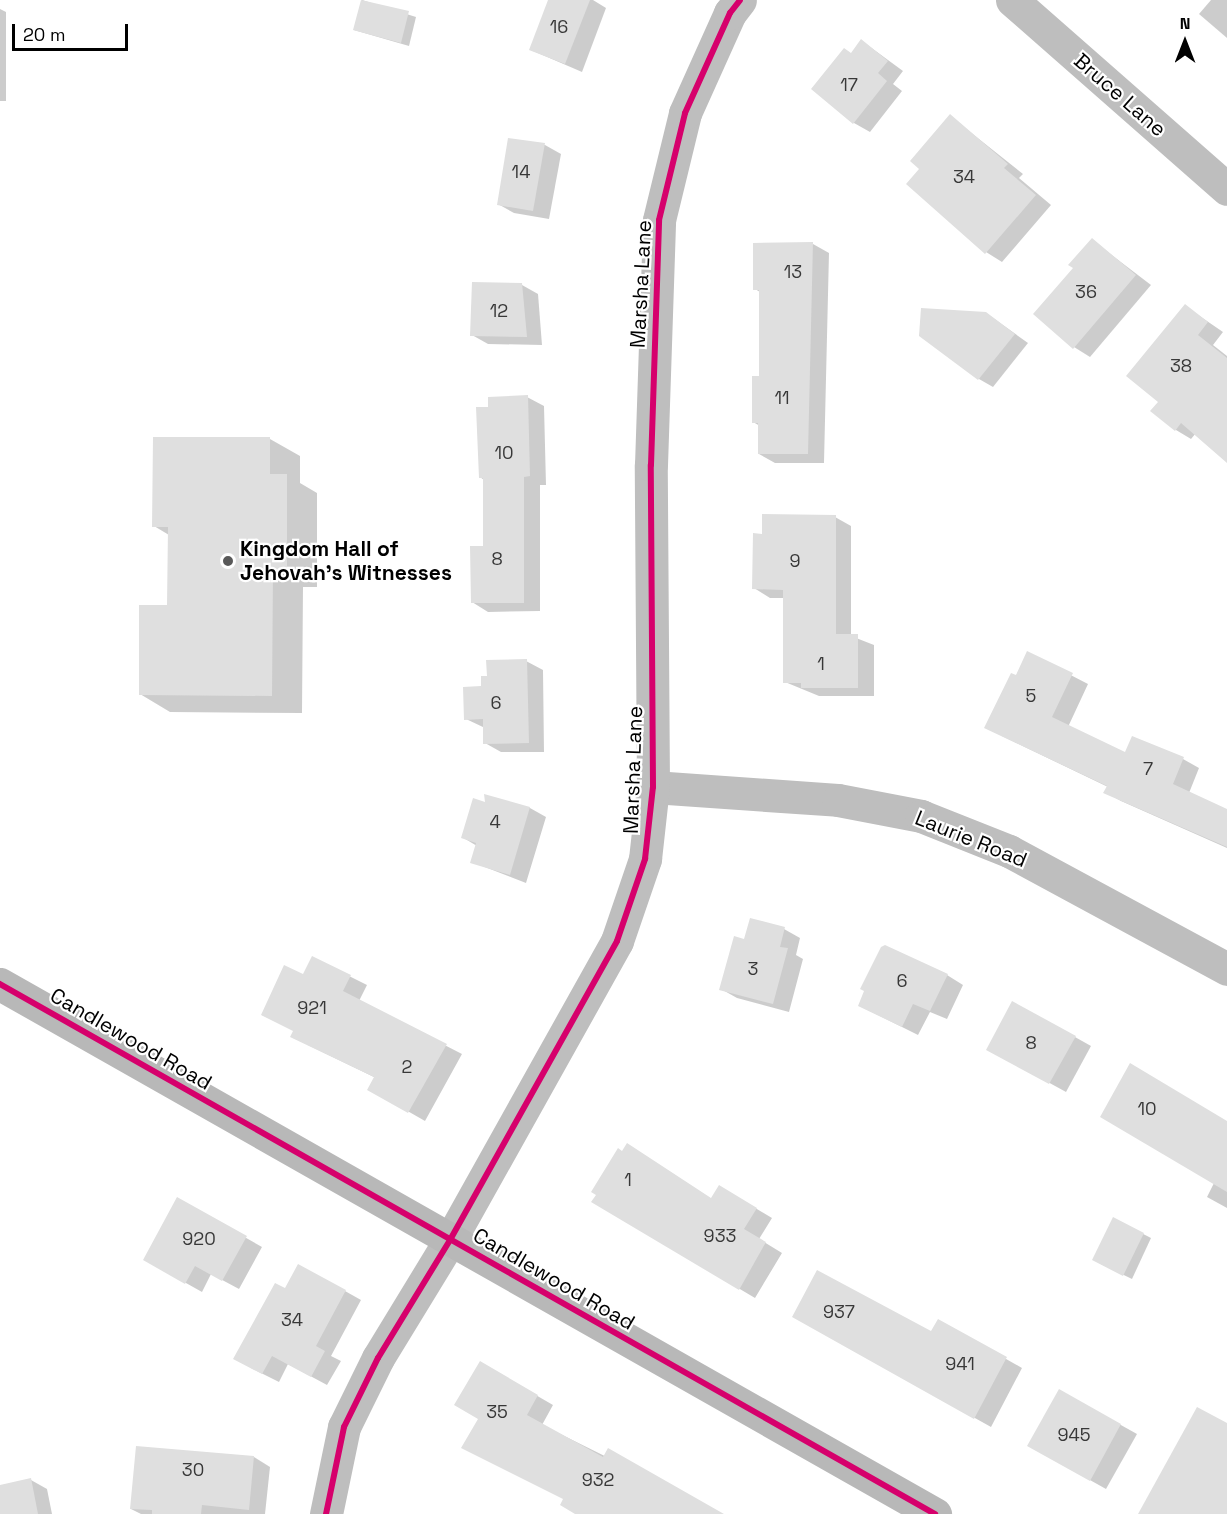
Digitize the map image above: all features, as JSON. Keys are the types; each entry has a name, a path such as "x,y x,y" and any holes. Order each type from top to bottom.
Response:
{"street":[{"name":"Marsha Lane","path":"326,1514 344,1427 378,1358 450,1240 617,941 645,859 653,787 651,465 659,220 685,113 730,13 740,0"},
{"name":"Bruce Lane","path":"1012,0 1227,189"},
{"name":"Laurie Road","path":"653,787 805,796 921,816 1009,851 1227,969"},
{"name":"Candlewood Road","path":"0,984 935,1514"}],"building":[{"path":"361,0 409,11 401,43 353,30"},
{"path":"548,0 590,0 565,64 529,50"},
{"path":"861,39 888,61 878,73 887,81 853,124 811,89 844,48 851,53"},
{"path":"950,114 1008,164 1004,168 1036,195 985,254 906,184 919,169 910,161"},
{"path":"508,138 545,143 533,211 497,205"},
{"path":"1092,238 1136,275 1073,349 1033,314 1073,268 1068,265"},
{"path":"813,242 808,454 758,454 758,423 752,423 752,376 759,376 759,290 753,290 753,243"},
{"path":"472,282 522,283 527,337 470,336"},
{"path":"1185,304 1208,322 1198,335 1227,358 1227,463 1181,423 1175,431 1150,411 1158,402 1126,376"},
{"path":"921,308 986,312 1015,334 978,380 919,336"},
{"path":"528,395 530,476 524,477 524,603 471,603 470,546 483,546 483,478 479,478 476,407 488,407 488,397"},
{"name":"Kingdom Hall of Jehovah’s Witnesses","path":"153,437 270,437 270,474 287,474 287,571 273,571 272,696 139,695 139,605 167,605 168,527 152,527"},
{"path":"762,514 836,515 836,634 858,634 858,688 801,688 801,683 783,683 783,590 752,589 753,533 762,534"},
{"path":"1027,651 1073,673 1052,717 1125,752 1132,736 1184,757 1173,784 1227,809 1227,847 1103,793 1107,786 984,728 1011,673 1016,675"},
{"path":"527,659 529,743 483,744 483,719 464,720 463,687 481,686 481,676 487,676 486,660"},
{"path":"484,794 530,807 510,875 470,863 476,843 461,838 473,798 485,802"},
{"path":"750,918 785,927 780,947 788,948 773,1004 719,990 734,936 744,939"},
{"path":"885,945 948,974 930,1011 913,1004 902,1027 858,1006 864,991 860,989 881,947"},
{"path":"312,956 351,975 343,991 447,1044 408,1113 367,1090 374,1077 290,1037 293,1031 261,1015 284,965 303,974"},
{"path":"1012,1001 1076,1036 1049,1084 986,1050"},
{"path":"1130,1063 1227,1121 1227,1192 1100,1117"},
{"path":"627,1143 711,1198 719,1185 757,1208 744,1229 766,1242 739,1290 591,1202 596,1195 591,1192 618,1148 622,1151"},
{"path":"177,1197 247,1236 222,1281 195,1266 185,1284 143,1260"},
{"path":"1113,1217 1144,1233 1123,1276 1092,1260"},
{"path":"298,1264 346,1290 316,1346 325,1351 311,1377 272,1356 262,1374 233,1359 275,1283 285,1288"},
{"path":"817,1270 931,1331 938,1319 1007,1357 974,1419 792,1317"},
{"path":"480,1361 538,1395 527,1415 603,1457 608,1448 724,1514 575,1514 560,1505 563,1499 461,1448 478,1419 454,1405"},
{"path":"1059,1389 1121,1424 1090,1481 1027,1446"},
{"path":"1197,1407 1227,1423 1227,1514 1138,1514"},
{"path":"136,1446 254,1456 249,1510 202,1505 201,1514 152,1514 152,1510 130,1509"},
{"path":"31,1478 38,1514 0,1514 0,1485"}],"cycle path":[{"path":"326,1514 344,1427 378,1358 450,1240 617,941 645,859 653,787 651,465 659,220 685,113 730,13 740,0"},
{"path":"0,984 935,1514"}],"place":[{"name":"Kingdom Hall of Jehovah’s Witnesses","path":"228,561"}]}
